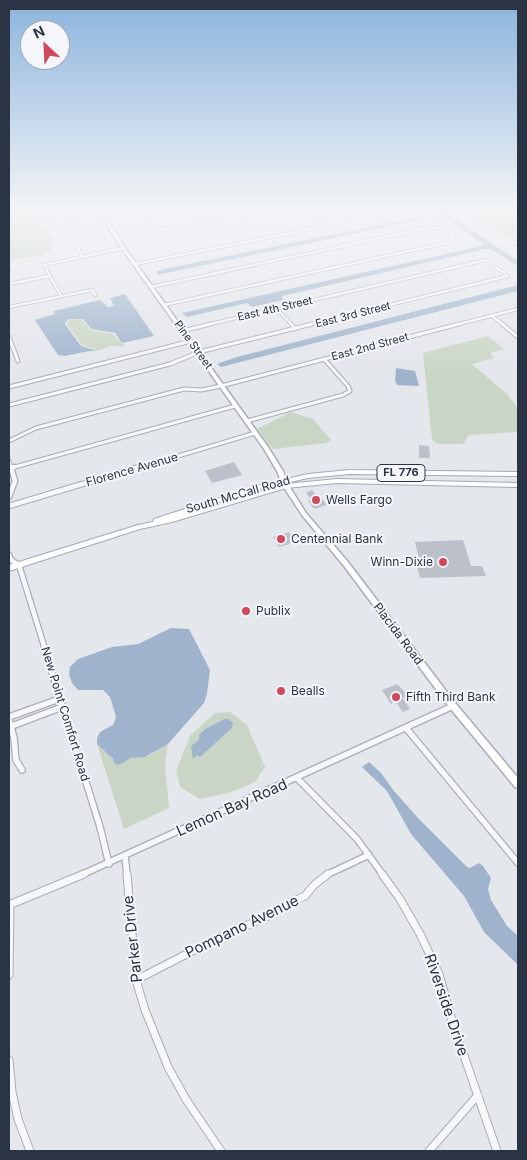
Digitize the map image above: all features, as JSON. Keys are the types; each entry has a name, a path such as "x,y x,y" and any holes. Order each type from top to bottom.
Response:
{"main road":[{"name":"Pine Street","path":"136,265 274,459 285,483"},
{"name":"South McCall Road","path":"9,568 172,520 285,483 349,472 518,474"},
{"path":"440,484 438,480 444,476 468,476 474,474"},
{"name":"South McCall Road","path":"285,483 518,485"},
{"name":"Placida Road","path":"285,483 304,514 346,564 453,706 518,784"}],"street":[{"path":"44,265 61,296"},
{"path":"151,287 255,265"},
{"path":"164,305 345,265"},
{"name":"East 4th Street","path":"182,331 464,265"},
{"name":"East 3rd Street","path":"9,405 170,364 199,352 508,276 493,265"},
{"path":"9,284 49,276"},
{"path":"9,306 92,290 95,295"},
{"path":"277,309 295,328"},
{"name":"East 2nd Street","path":"9,441 36,428 184,389 201,390 222,386 518,309"},
{"path":"492,316 518,337"},
{"path":"9,337 18,361"},
{"path":"9,387 191,342"},
{"path":"9,356 14,352"},
{"path":"246,421 343,395 350,391 324,359"},
{"path":"11,468 235,406"},
{"name":"Florence Avenue","path":"9,506 255,433"},
{"path":"9,461 11,477 15,485 9,496"},
{"path":"9,555 11,560 19,565"},
{"name":"New Point Comfort Road","path":"19,565 100,827 109,864"},
{"path":"22,770 16,757 12,726 9,718 59,699"},
{"name":"Lemon Bay Road","path":"9,905 109,864 453,706"},
{"path":"12,726 62,708"},
{"path":"406,728 518,863"},
{"name":"Riverside Drive","path":"297,778 358,839 400,899 420,934 436,968 452,1021 497,1151"},
{"name":"Pompano Avenue","path":"136,980 214,940 275,913 288,904 306,896 314,885 326,875 369,855"},
{"name":"Parker Drive","path":"125,856 136,980 152,1031 168,1067 187,1101 221,1151"},
{"path":"9,905 9,975"},
{"path":"9,1060 12,1092 18,1120 30,1151"},
{"path":"428,1151 478,1095"}],"green space":[{"path":"73,319 82,320 90,330 113,334 125,347 111,346 89,352 96,349 82,345 67,324 67,321"},
{"path":"488,336 504,349 490,353 494,358 472,364 508,395 518,409 518,432 469,435 463,444 438,444 432,440 423,353"},
{"path":"291,412 313,419 331,440 326,443 273,449 257,429"},
{"path":"230,712 247,725 265,767 255,782 229,793 200,799 180,787 176,771 190,736 215,713","holes":["224,719 229,731 200,756 197,755 199,740 205,729"]},
{"path":"97,744 119,765 131,758 151,754 159,747 168,744 165,764 169,808 124,829"}],"water":[{"path":"183,265 204,265 157,275 157,271"},
{"path":"396,265 415,265 282,296 283,300 252,307 247,303 187,317 182,313"},
{"path":"518,285 518,291 221,367 217,364 237,357"},
{"path":"125,294 154,336 122,343 115,333 91,329 83,319 69,319 65,324 81,346 95,350 64,356 58,355 35,320 55,314 54,311 100,300 108,307 114,306 110,298"},
{"path":"396,368 415,371 419,386 397,385 395,380"},
{"path":"171,628 189,629 210,670 204,703 168,744 144,757 131,758 119,765 114,763 113,759 97,744 100,732 113,725 116,717 110,697 103,690 78,690 72,683 69,675 70,667 78,659 112,647 138,644"},
{"path":"224,719 228,719 233,723 232,728 200,757 197,755 193,759 191,746 199,740 199,735 205,729"},
{"path":"369,762 381,773 419,819 467,867 470,868 479,863 483,866 491,878 488,889 491,900 507,926 518,936 518,965 484,932 464,896 411,834 387,791 362,767"}],"building":[{"path":"419,445 429,446 430,458 419,458"},
{"path":"234,462 242,475 212,483 205,471"},
{"name":"Wells Fargo","path":"312,490 327,505 314,509 308,500 311,499 306,493"},
{"name":"Centennial Bank","path":"289,532 292,537 289,544 279,547 273,537"},
{"name":"Winn-Dixie","path":"463,540 471,566 482,566 486,576 420,578 415,559 419,559 415,542"},
{"name":"Fifth Third Bank","path":"397,684 406,693 404,694 406,697 403,698 410,709 403,712 395,701 391,704 382,690"}],"place":[{"name":"Wells Fargo","path":"316,500"},
{"name":"Centennial Bank","path":"281,539"},
{"name":"Winn-Dixie","path":"443,562"},
{"name":"Publix","path":"246,611"},
{"name":"Bealls","path":"281,691"},
{"name":"Fifth Third Bank","path":"396,697"}]}
